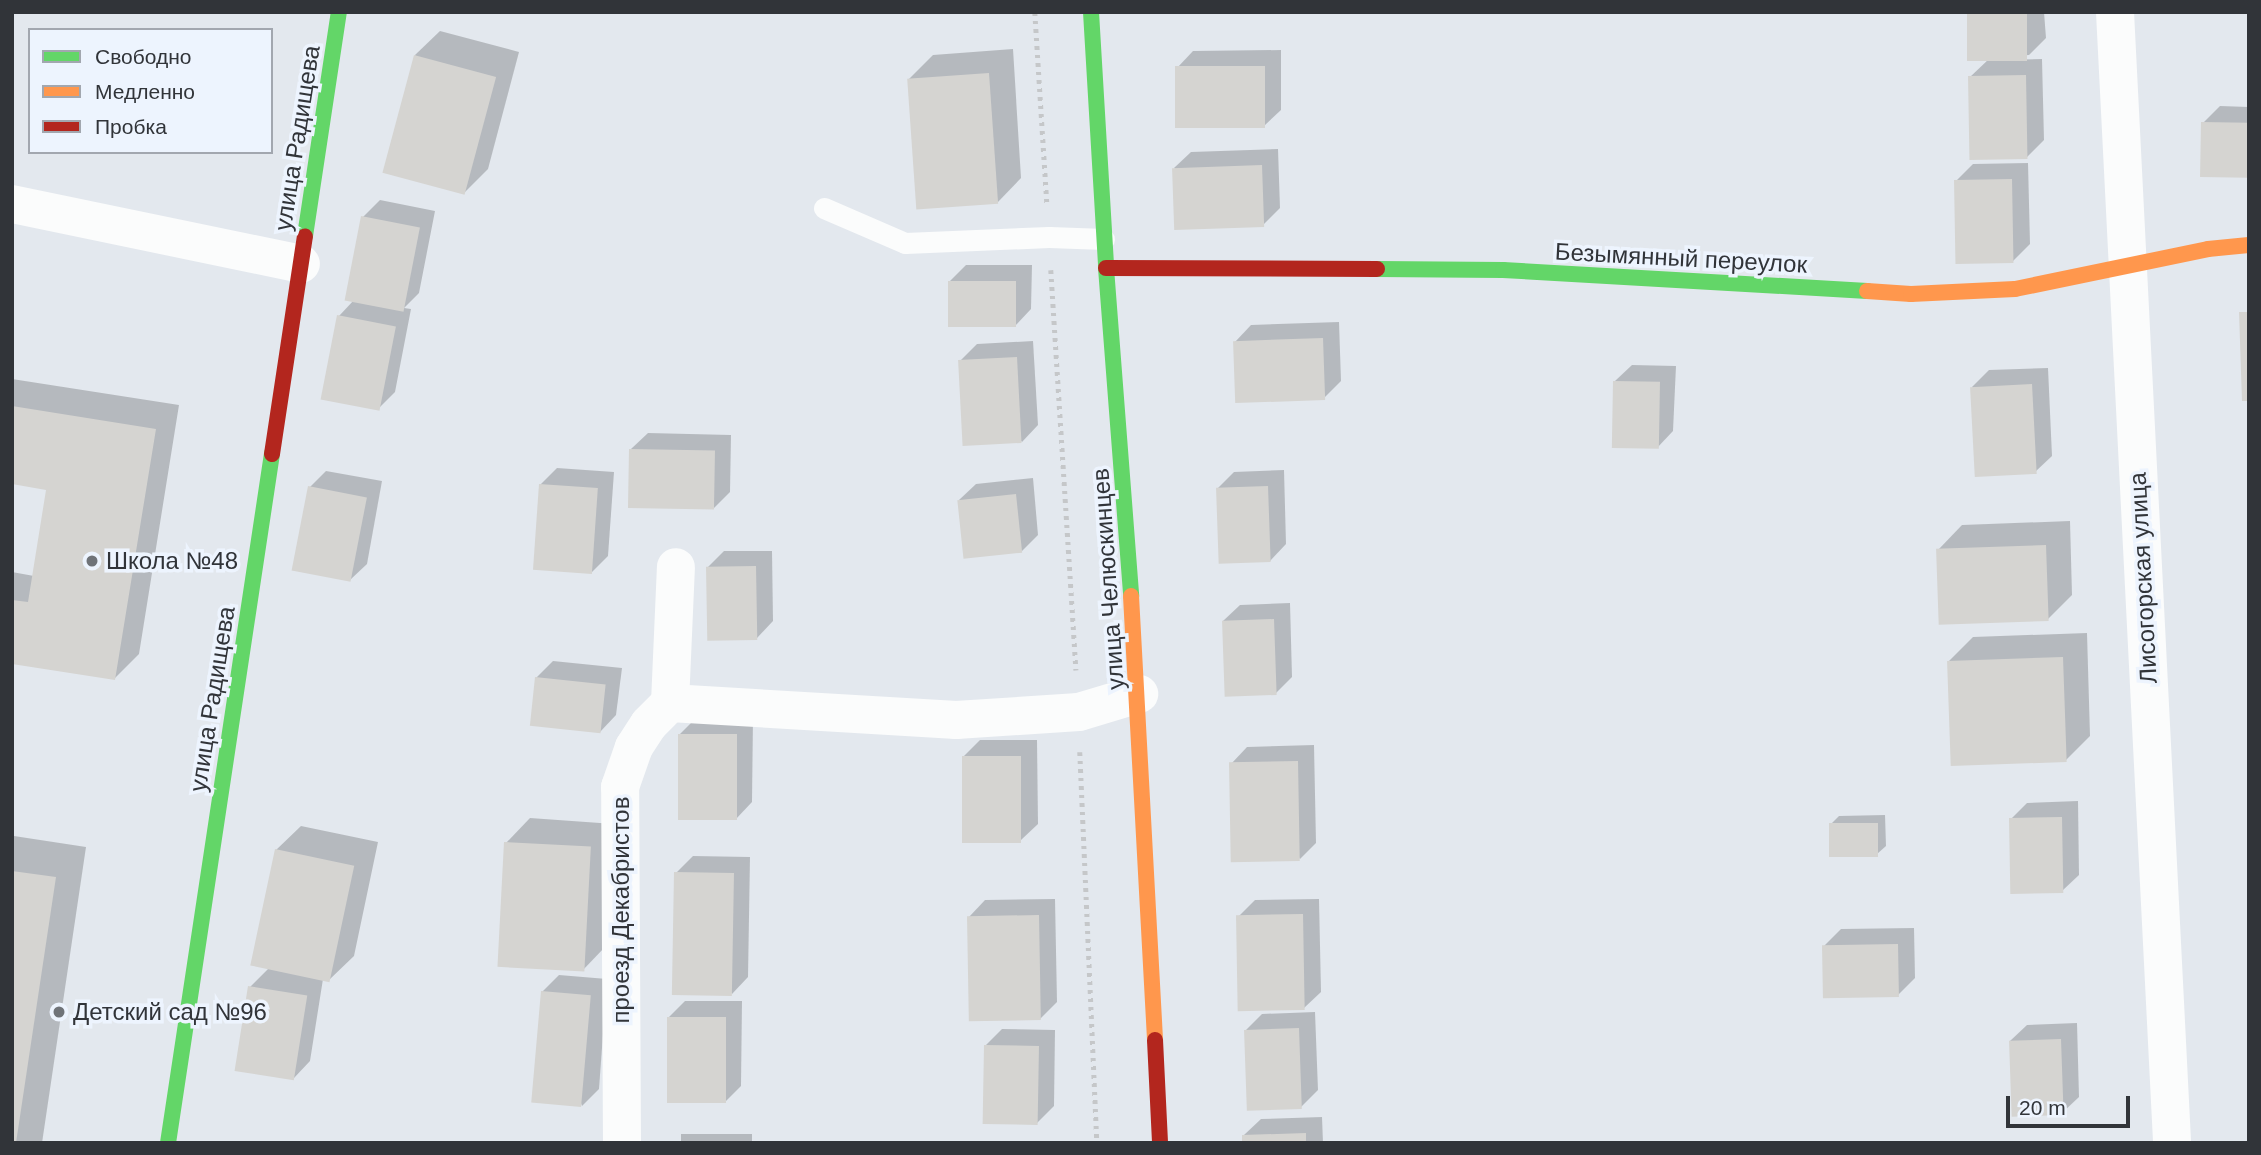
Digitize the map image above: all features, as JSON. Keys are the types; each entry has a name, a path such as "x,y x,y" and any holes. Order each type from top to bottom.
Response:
{"street":[{"name":"улица Радищева","path":"168,1143 339,12"},
{"name":"улица Челюскинцев","path":"1091,12 1106,268 1139,694 1160,1143"},
{"name":"Лисогорская улица","path":"2115,12 2172,1143"},
{"path":"12,204 301,264"},
{"name":"Безымянный переулок","path":"1106,268 1503,270 1911,294 2015,289 2208,249 2249,245"},
{"path":"676,567 670,704 956,720 1079,712 1139,694"},
{"name":"проезд Декабристов","path":"622,1143 620,787 634,747 649,724 670,704"}],"lane":[{"path":"824,208 905,243 1049,237 1104,239"}],"path":[{"path":"1035,12 1079,712 1097,1143"}],"building":[{"path":"1967,12 2027,12 2027,61 1967,61"},
{"path":"414,55 496,77 465,195 382,173"},
{"path":"1175,66 1265,66 1265,128 1175,128"},
{"path":"989,73 998,204 916,209 907,79"},
{"path":"2026,75 2027,159 1969,160 1968,76"},
{"path":"2201,122 2249,123 2248,178 2200,177"},
{"path":"1262,165 1264,227 1174,230 1172,168"},
{"path":"2012,179 2013,263 1955,264 1954,180"},
{"path":"361,216 420,227 403,312 345,300"},
{"path":"948,281 1016,281 1016,327 948,327"},
{"path":"2239,312 2249,312 2249,401 2242,401"},
{"path":"337,315 396,326 379,411 321,399"},
{"path":"1323,338 1325,400 1235,403 1233,341"},
{"path":"1017,357 1022,443 963,446 958,360"},
{"path":"1613,381 1660,382 1659,449 1612,448"},
{"path":"2032,384 2037,474 1975,477 1970,387"},
{"path":"12,406 156,429 115,680 12,664 12,600 28,602 46,490 12,484"},
{"path":"629,449 715,451 714,509 628,508"},
{"path":"539,484 598,488 592,574 533,570"},
{"path":"308,486 367,497 350,582 292,570"},
{"path":"1268,486 1271,562 1219,564 1216,488"},
{"path":"1016,494 1022,553 963,559 957,500"},
{"path":"2046,545 2049,621 1939,625 1936,549"},
{"path":"756,566 757,640 707,641 706,567"},
{"path":"1274,619 1277,695 1225,697 1222,621"},
{"path":"2063,657 2067,762 1951,766 1947,661"},
{"path":"535,677 606,684 600,733 530,726"},
{"path":"678,734 737,734 737,820 678,820"},
{"path":"962,756 1021,756 1021,843 962,843"},
{"path":"1298,761 1300,861 1231,862 1229,762"},
{"path":"2062,817 2063,893 2010,894 2009,818"},
{"path":"1829,823 1878,823 1878,857 1829,857"},
{"path":"504,842 591,847 584,971 497,967"},
{"path":"275,849 354,866 329,982 250,965"},
{"path":"12,871 56,877 16,1143 12,1143"},
{"path":"674,872 734,873 732,996 672,995"},
{"path":"1303,914 1305,1010 1238,1011 1236,915"},
{"path":"1039,915 1041,1020 969,1021 967,916"},
{"path":"1898,944 1899,997 1823,998 1822,945"},
{"path":"248,986 307,995 294,1080 235,1071"},
{"path":"541,991 591,995 581,1107 531,1103"},
{"path":"667,1017 726,1017 726,1103 667,1103"},
{"path":"1299,1028 1302,1109 1247,1111 1244,1030"},
{"path":"2061,1039 2064,1115 2012,1117 2009,1041"},
{"path":"984,1045 1039,1046 1038,1125 983,1124"},
{"path":"1306,1133 1306,1143 1242,1143 1242,1135"}],"traffic: fast":[{"path":"305,236 339,12"},
{"path":"1091,12 1106,268 1131,596"},
{"path":"1377,269 1503,270 1867,291"},
{"path":"168,1143 272,454"}],"traffic: slow":[{"path":"1867,291 1911,294 2015,289 2208,249 2249,245"},
{"path":"1131,596 1155,1040"}],"traffic: jam":[{"path":"272,454 305,236"},
{"path":"1106,268 1377,269"},
{"path":"1155,1040 1160,1143"}],"place":[{"name":"Школа №48","path":"92,561"},
{"name":"Детский сад №96","path":"59,1012"}]}
